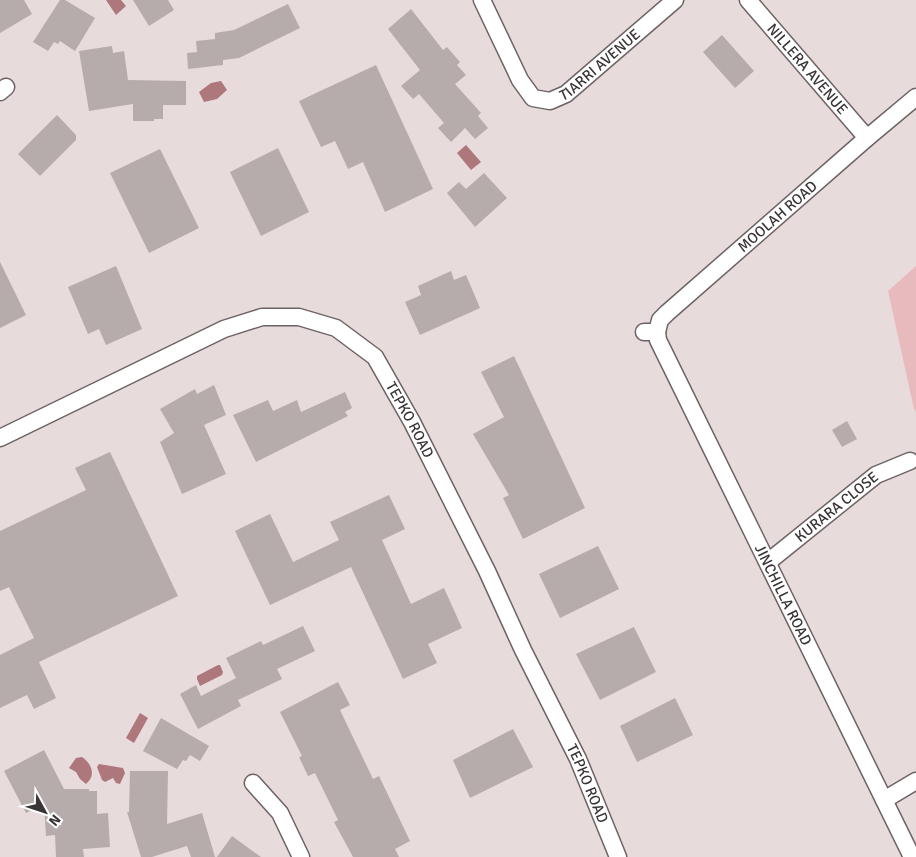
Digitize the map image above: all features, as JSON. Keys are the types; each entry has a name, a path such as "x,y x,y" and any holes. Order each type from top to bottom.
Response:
{"street":[{"name":"TIARRI AVENUE","path":"482,0 520,80 533,98 550,101 566,94 675,0"},
{"name":"NILLERA AVENUE","path":"748,0 866,138"},
{"name":"MOOLAH ROAD","path":"651,332 667,313 866,138 916,97"},
{"name":"TEPKO ROAD","path":"0,438 224,329 262,317 299,317 336,328 375,357 412,422 578,759 618,857"},
{"name":"JINCHILLA ROAD","path":"651,332 658,340 912,857"},
{"name":"KURARA CLOSE","path":"768,562 876,474 910,461"},
{"path":"884,800 916,780"},
{"path":"253,783 280,813 301,857"}],"shaded area":[{"path":"106,0 121,0 126,6 116,15"},
{"path":"221,81 227,90 217,99 204,102 199,92 211,83"},
{"path":"466,145 481,162 471,170 457,153"},
{"path":"916,266 916,412 888,291"},
{"path":"220,665 223,672 222,675 200,686 197,676"},
{"path":"140,713 148,718 134,743 126,738"},
{"path":"82,757 88,762 92,773 86,784 76,772 69,768 76,758"},
{"path":"99,764 123,768 125,773 120,784 116,783 113,778 105,782 102,780 97,767"}],"building":[{"path":"0,0 24,0 32,14 0,33"},
{"path":"60,0 65,0 95,18 75,51 60,41 58,44 54,42 48,51 33,42"},
{"path":"133,0 168,0 174,10 149,26"},
{"path":"288,4 300,28 239,58 223,60 223,65 188,69 187,53 197,52 196,41 215,39 215,33 234,30"},
{"path":"411,9 443,50 447,47 460,62 457,65 466,75 455,84 481,113 478,116 488,128 475,139 465,128 451,142 438,128 444,123 419,94 413,99 401,86 420,70 388,29"},
{"path":"722,35 754,71 735,88 703,52"},
{"path":"112,46 113,53 124,51 128,80 186,81 186,105 163,105 163,119 154,119 154,121 133,121 133,104 89,111 79,51"},
{"path":"376,65 433,189 385,212 363,162 348,169 335,141 321,147 299,101"},
{"path":"57,115 76,135 76,140 40,176 18,154"},
{"path":"278,148 309,212 261,236 230,172"},
{"path":"160,149 199,228 149,253 110,173"},
{"path":"484,173 507,198 475,227 447,193 459,182 466,189"},
{"path":"0,262 26,315 0,328"},
{"path":"116,266 142,329 106,345 99,329 88,334 68,287"},
{"path":"451,271 454,280 466,275 480,308 420,335 405,302 421,295 418,286"},
{"path":"514,356 585,508 523,539 503,498 509,495 473,434 504,417 481,372"},
{"path":"214,385 226,415 204,425 226,474 182,494 160,442 174,433 160,409 195,389 197,394"},
{"path":"345,392 352,408 345,412 348,416 256,462 233,415 268,400 273,411 297,400 301,412"},
{"path":"847,421 857,439 842,447 832,430"},
{"path":"110,452 178,596 39,662 56,698 34,709 27,695 0,708 0,655 34,638 9,587 0,591 0,531 86,490 75,468"},
{"path":"389,495 405,529 382,540 411,604 444,588 462,628 428,644 437,663 403,679 351,567 270,605 235,531 270,514 293,562 339,540 330,522"},
{"path":"598,546 619,589 560,618 539,574"},
{"path":"303,626 315,651 277,669 282,679 238,700 241,706 198,729 180,694 196,685 201,696 236,678 226,658 261,641 263,645"},
{"path":"634,627 656,672 600,700 576,654"},
{"path":"338,682 350,705 340,710 373,779 379,776 410,841 395,849 399,857 353,857 334,822 338,820 315,773 308,776 299,757 302,756 280,712"},
{"path":"675,698 693,735 637,762 620,726"},
{"path":"161,718 209,746 200,761 190,755 186,761 183,760 177,769 143,751"},
{"path":"513,729 533,767 470,798 453,760"},
{"path":"44,750 64,789 89,789 89,791 97,791 97,814 108,813 110,847 83,849 84,857 56,857 55,835 46,836 44,804 26,813 4,771"},
{"path":"130,771 168,771 167,824 202,813 215,857 191,857 187,846 152,857 141,857 127,812 129,812"},
{"path":"232,836 261,857 217,857"}]}
